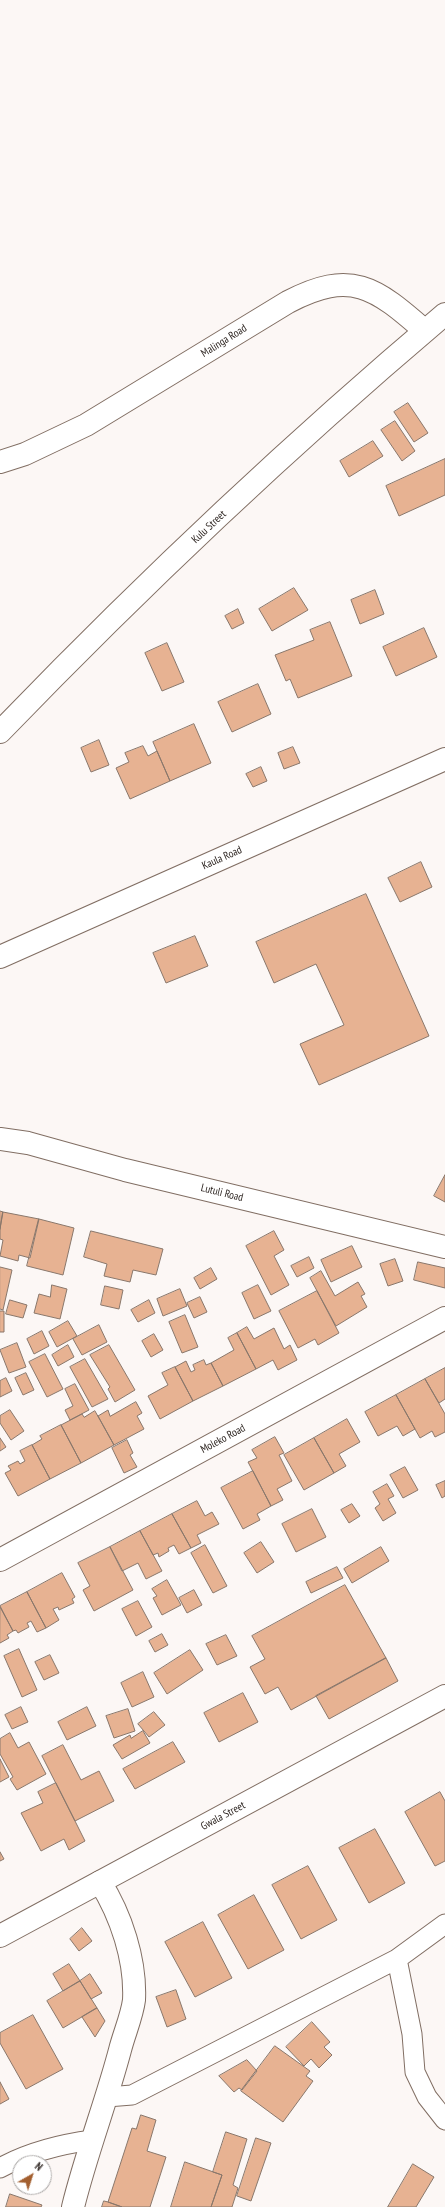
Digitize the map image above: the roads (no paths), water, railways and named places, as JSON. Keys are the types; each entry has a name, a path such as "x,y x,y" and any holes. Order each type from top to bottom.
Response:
{"street":[{"name":"Malinga Road","path":"0,462 24,454 86,425 288,302 320,287 339,284 369,289 384,298 425,331"},
{"path":"425,331 445,314"},
{"name":"Kulu Street","path":"0,732 171,562 297,445 425,331"},
{"name":"Kaula Road","path":"0,957 445,758"},
{"name":"Lutuli Road","path":"0,1139 28,1143 125,1170 445,1247"},
{"name":"Moleko Road","path":"0,1560 445,1318"},
{"name":"Gwala Street","path":"0,1936 445,1696"},
{"path":"73,2207 93,2140 108,2097 134,2001 132,1965 125,1936 112,1902 100,1882"}],"lane":[{"path":"108,2097 132,2095 397,1959 445,1924"},
{"path":"397,1959 412,2034 415,2072 427,2097 445,2120"},
{"path":"0,2168 18,2158 50,2148 93,2140"}]}
